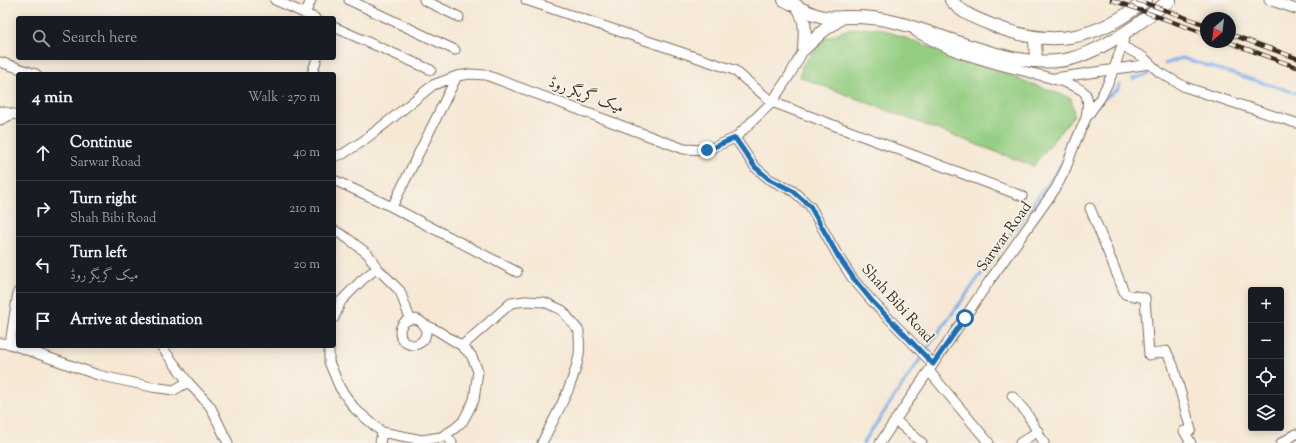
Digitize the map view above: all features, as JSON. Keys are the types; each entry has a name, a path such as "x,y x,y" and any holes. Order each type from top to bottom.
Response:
{"main road":[{"path":"784,0 804,6 820,16 866,17 887,20 986,52 1036,61 1075,58 1108,44 1126,33 1170,0"},
{"path":"951,0 972,18 1001,29 1034,38 1066,37 1083,34 1105,27 1135,9 1146,0"},
{"name":"میک گریگر روڈ","path":"804,6 804,49"},
{"name":"میک گریگر روڈ","path":"804,49 823,31 843,17"},
{"path":"1034,38 1036,61"}],"street":[{"path":"275,0 310,16"},
{"path":"305,14 311,0"},
{"path":"349,0 455,50"},
{"path":"424,0 459,17"},
{"path":"526,0 734,70 772,102 1022,196"},
{"path":"1269,0 1296,9"},
{"path":"901,24 943,46 962,54 1069,84 1084,92 1088,103 1086,118"},
{"path":"336,28 431,70"},
{"name":"Sarwar Road","path":"880,443 1056,188 1066,168 1086,118 1101,97 1114,69 1126,33"},
{"path":"1122,46 1143,57 1159,72 1185,87 1296,123"},
{"name":"میک گریگر روڈ","path":"336,156 342,154 363,140 433,85 457,76 470,74 486,75 684,149 707,150 735,138 772,102 791,73 804,49"},
{"path":"313,72 316,60"},
{"path":"0,62 30,72"},
{"path":"1051,78 1150,64"},
{"path":"392,207 457,76"},
{"path":"0,111 15,115"},
{"path":"0,120 15,115"},
{"name":"Shah Bibi Road","path":"735,138 755,167 769,179 793,191 810,206 838,256 854,279 931,367 988,443"},
{"path":"336,181 392,207 517,272"},
{"path":"1090,208 1125,294 1145,298 1149,355 1166,351 1173,365 1191,430 1184,431 1191,443"},
{"path":"336,231 368,254 377,268 400,291 410,319"},
{"path":"336,313 341,301 362,280 377,268"},
{"path":"462,346 511,303 525,301 544,302 562,310 579,331 579,354 574,375 561,408 542,443"},
{"path":"10,344 16,305"},
{"path":"329,348 329,362 340,388 355,408 382,432 422,440 441,437 463,421 474,400 478,371 471,355 462,346 418,320 410,319 402,324 400,333 403,341 407,344 416,346 423,341 427,333 424,324"},
{"path":"0,343 16,346"},
{"path":"21,348 98,375 152,387 174,390 188,382"},
{"path":"162,348 188,382 210,406 228,443"},
{"path":"1012,396 1026,412 1044,443"},
{"path":"896,420 922,443"},
{"path":"1020,443 1038,431"},
{"path":"380,443 382,432"},
{"path":"446,434 452,443"},
{"path":"1281,443 1296,434"}],"green space":[{"path":"878,28 1071,98 1074,115 1033,166 800,77 802,66 823,39 849,29"}],"waterway":[{"path":"1165,64 1182,58 1296,93"},
{"path":"1133,79 1149,74"},
{"path":"1102,100 1118,89 1119,85"},
{"path":"863,443 938,333 1061,165"}],"railway":[{"path":"1112,0 1200,32"},
{"path":"1137,0 1200,23"},
{"path":"1236,36 1296,58"},
{"path":"1236,45 1296,67"}],"route":[{"path":"707,150 735,138 755,167 769,179 793,191 810,206 838,256 854,279 872,301 933,364 965,318"}]}
